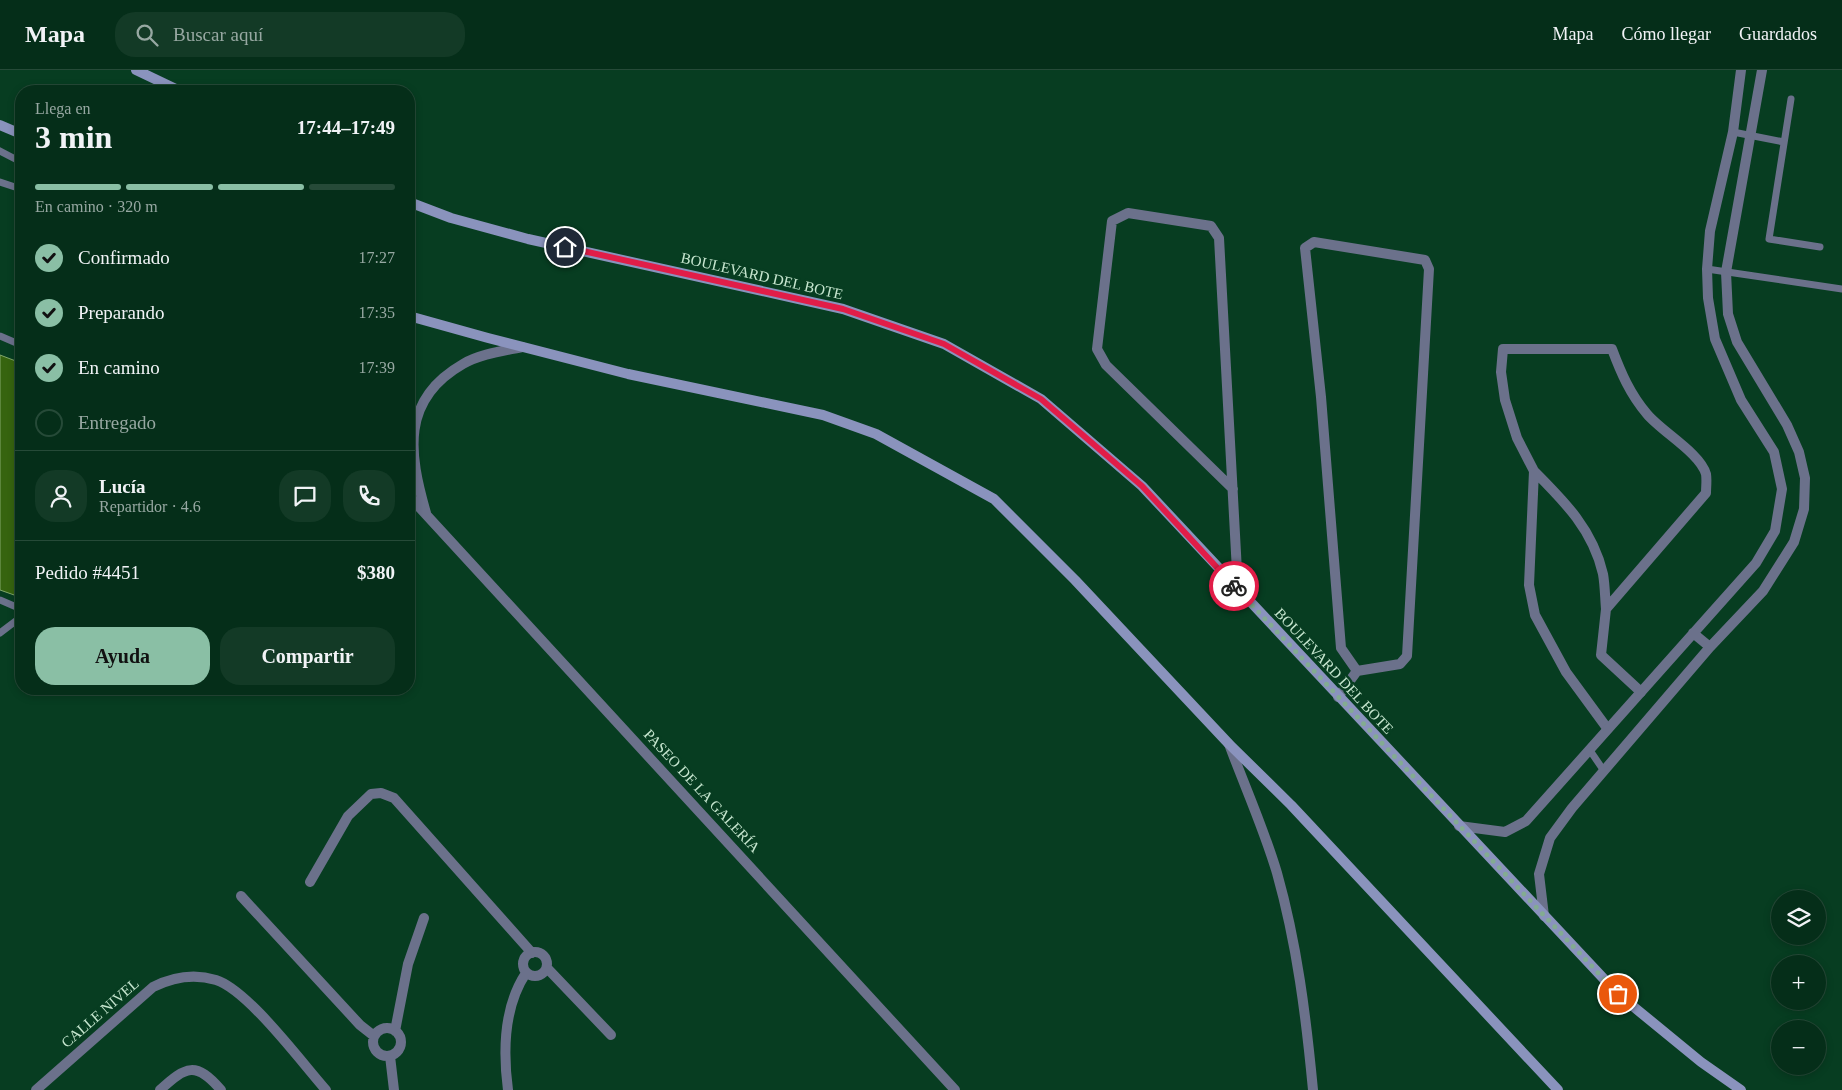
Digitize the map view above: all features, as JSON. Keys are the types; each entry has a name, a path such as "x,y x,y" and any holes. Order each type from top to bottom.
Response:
{"main road":[{"path":"136,70 167,85"},
{"path":"0,125 15,131"},
{"name":"BOULEVARD DEL BOTE","path":"415,204 452,218 528,239 843,309 944,344 1041,399 1142,486 1618,994 1701,1062 1741,1090"},
{"path":"415,318 628,374 823,416 876,434 994,499 1076,580 1229,744 1291,805 1558,1090"}],"street":[{"path":"1459,826 1505,832 1526,821 1756,563 1775,531 1782,489 1774,452 1741,400 1715,339 1708,298 1707,269 1710,231 1733,132 1741,70"},
{"path":"1544,916 1539,874 1550,838 1604,771 1710,647 1763,590 1794,542 1804,509 1805,478 1799,452 1787,425 1737,342 1728,314 1726,272 1762,70"},
{"path":"1232,489 1106,365 1097,349 1112,221 1128,213 1211,226 1219,238 1238,590"},
{"path":"1338,697 1357,671 1400,664 1407,656 1430,269 1425,260 1314,242 1305,248 1321,397 1341,648 1357,671"},
{"path":"415,427 422,402 437,384 463,364 484,356 522,347"},
{"path":"1606,609 1706,493 1706,474 1698,458 1670,437 1647,414 1626,385 1612,350 1503,349 1501,372 1505,400 1517,438 1534,472 1570,507 1588,536 1603,574 1606,609 1601,655 1641,692"},
{"path":"1534,472 1528,585 1535,615 1566,672 1607,728"},
{"path":"415,476 426,514"},
{"name":"PASEO DE LA GALERÍA","path":"415,502 955,1090"},
{"path":"1693,633 1710,647"},
{"path":"1229,744 1276,871 1294,942 1308,1038 1313,1090"},
{"path":"310,882 348,816 371,794 387,794 394,798 532,953"},
{"path":"241,896 360,1025 374,1036"},
{"path":"395,1031 383,1028 374,1036 373,1044 376,1051 382,1056 390,1056 396,1053 401,1042 395,1031 408,964 424,918"},
{"path":"532,953 539,953 544,956 547,968 544,973 538,976 526,973 523,967 524,961 532,953"},
{"path":"547,968 611,1035"},
{"path":"508,1090 506,1049 510,1015 514,995 526,973"},
{"name":"CALLE NIVEL","path":"36,1090 153,987 169,979 185,976 217,980 251,1004 326,1090"},
{"path":"390,1056 394,1090"},
{"path":"160,1090 178,1073 188,1070 198,1071 208,1076 220,1090"}],"lane":[{"path":"1791,99 1768,239 1820,247"},
{"path":"1733,132 1784,142"},
{"path":"0,151 15,159"},
{"path":"0,182 15,187"},
{"path":"1707,269 1842,289"},
{"path":"0,336 15,342"},
{"path":"0,600 15,606"},
{"path":"0,633 15,622"},
{"path":"1589,749 1604,771"}],"building":[{"path":"0,355 15,361 15,595 0,590"}],"way so far":[{"path":"1234,586 1618,994"}],"route":[{"path":"565,247 843,309 944,344 1041,399 1142,486 1234,586"}]}
